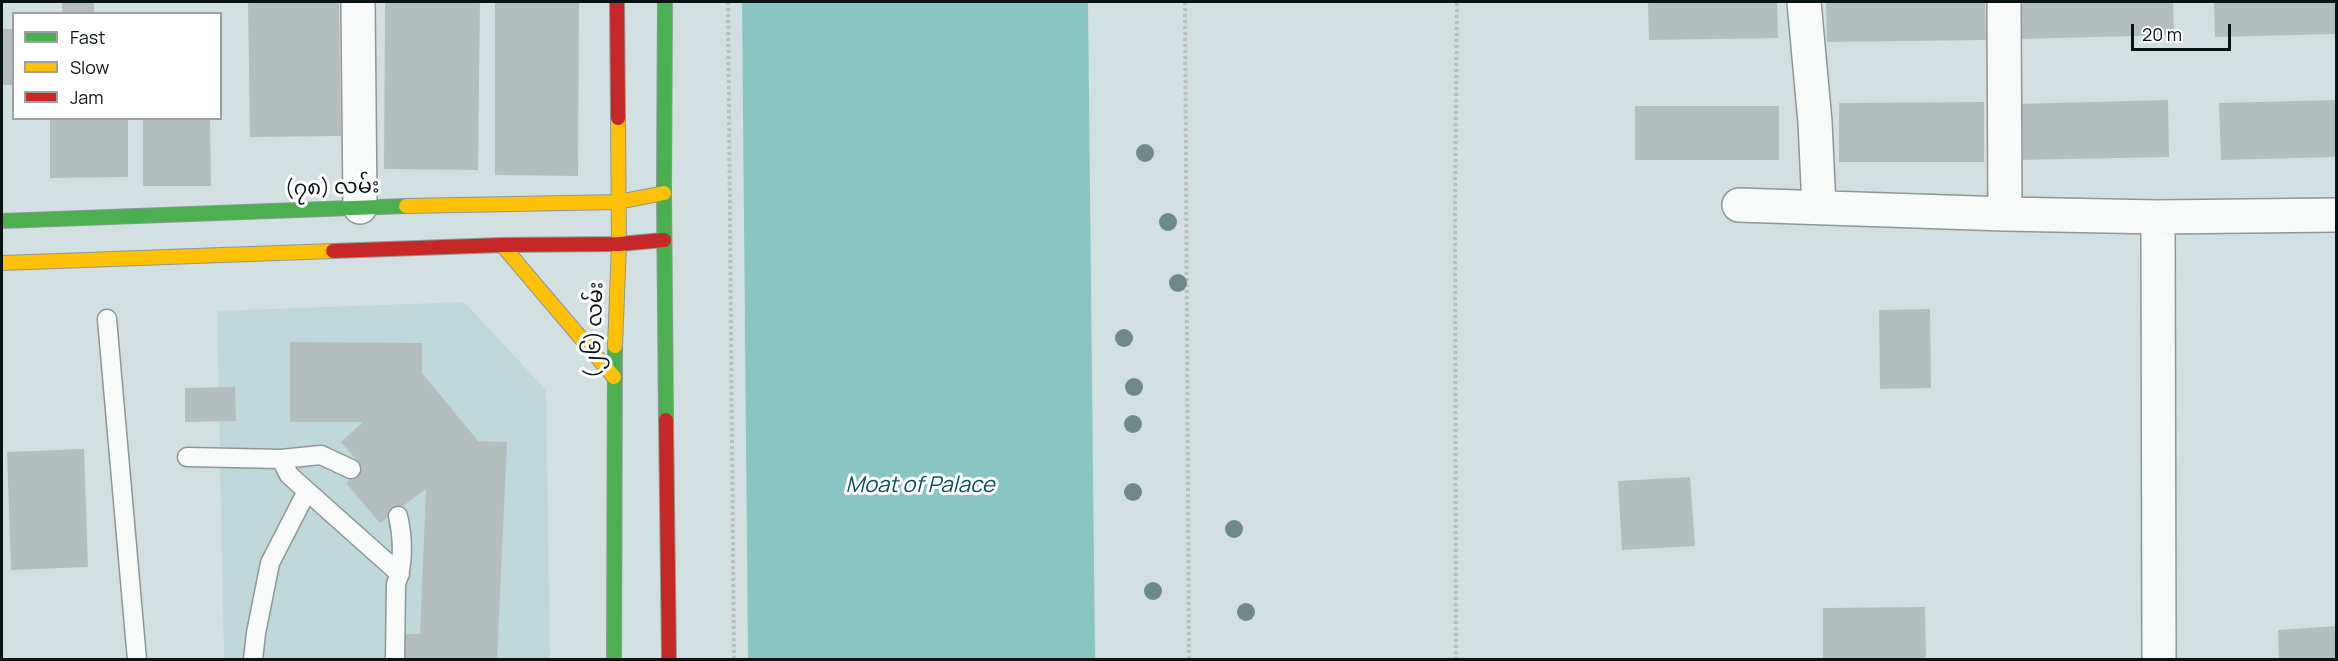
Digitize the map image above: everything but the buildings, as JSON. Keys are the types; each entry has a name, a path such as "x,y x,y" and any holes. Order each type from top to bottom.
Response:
{"main road":[{"name":"(၂၆) လမ်း","path":"614,660 614,377 619,244 617,2"},
{"path":"665,2 664,240 669,660"},
{"name":"(၇၈) လမ်း","path":"2,221 360,207 618,202 664,193"},
{"path":"2,263 502,245 619,244 664,240"},
{"path":"502,245 614,377"}],"street":[{"path":"358,2 360,207"},
{"path":"1804,2 1815,122 1819,207"},
{"path":"2004,2 2005,214"},
{"path":"1739,205 2005,214 2337,215"},
{"path":"2158,216 2159,660"}],"lane":[{"path":"107,319 137,660"},
{"path":"187,457 281,459 321,454 351,469"},
{"path":"281,459 289,475 400,574"},
{"path":"254,660 256,633 270,563 307,491"},
{"path":"395,660 396,584 400,574 402,530 398,516"}],"path":[{"path":"728,2 734,660"},
{"path":"1185,2 1189,660"},
{"path":"1456,660 1457,2"}],"shaded area":[{"path":"464,302 546,390 550,659 224,659 217,311"}],"water":[{"name":"Moat of Palace","path":"742,2 1088,2 1095,659 748,659"}],"traffic: fast":[{"path":"665,2 666,420"},
{"path":"2,221 406,206"},
{"path":"614,660 615,346"}],"traffic: slow":[{"path":"615,346 619,244 618,118"},
{"path":"406,206 618,202 664,193"},
{"path":"502,245 614,377"},
{"path":"2,263 333,251"}],"traffic: jam":[{"path":"617,2 618,118"},
{"path":"333,251 502,245 619,244 664,240"},
{"path":"666,420 669,660"}]}
